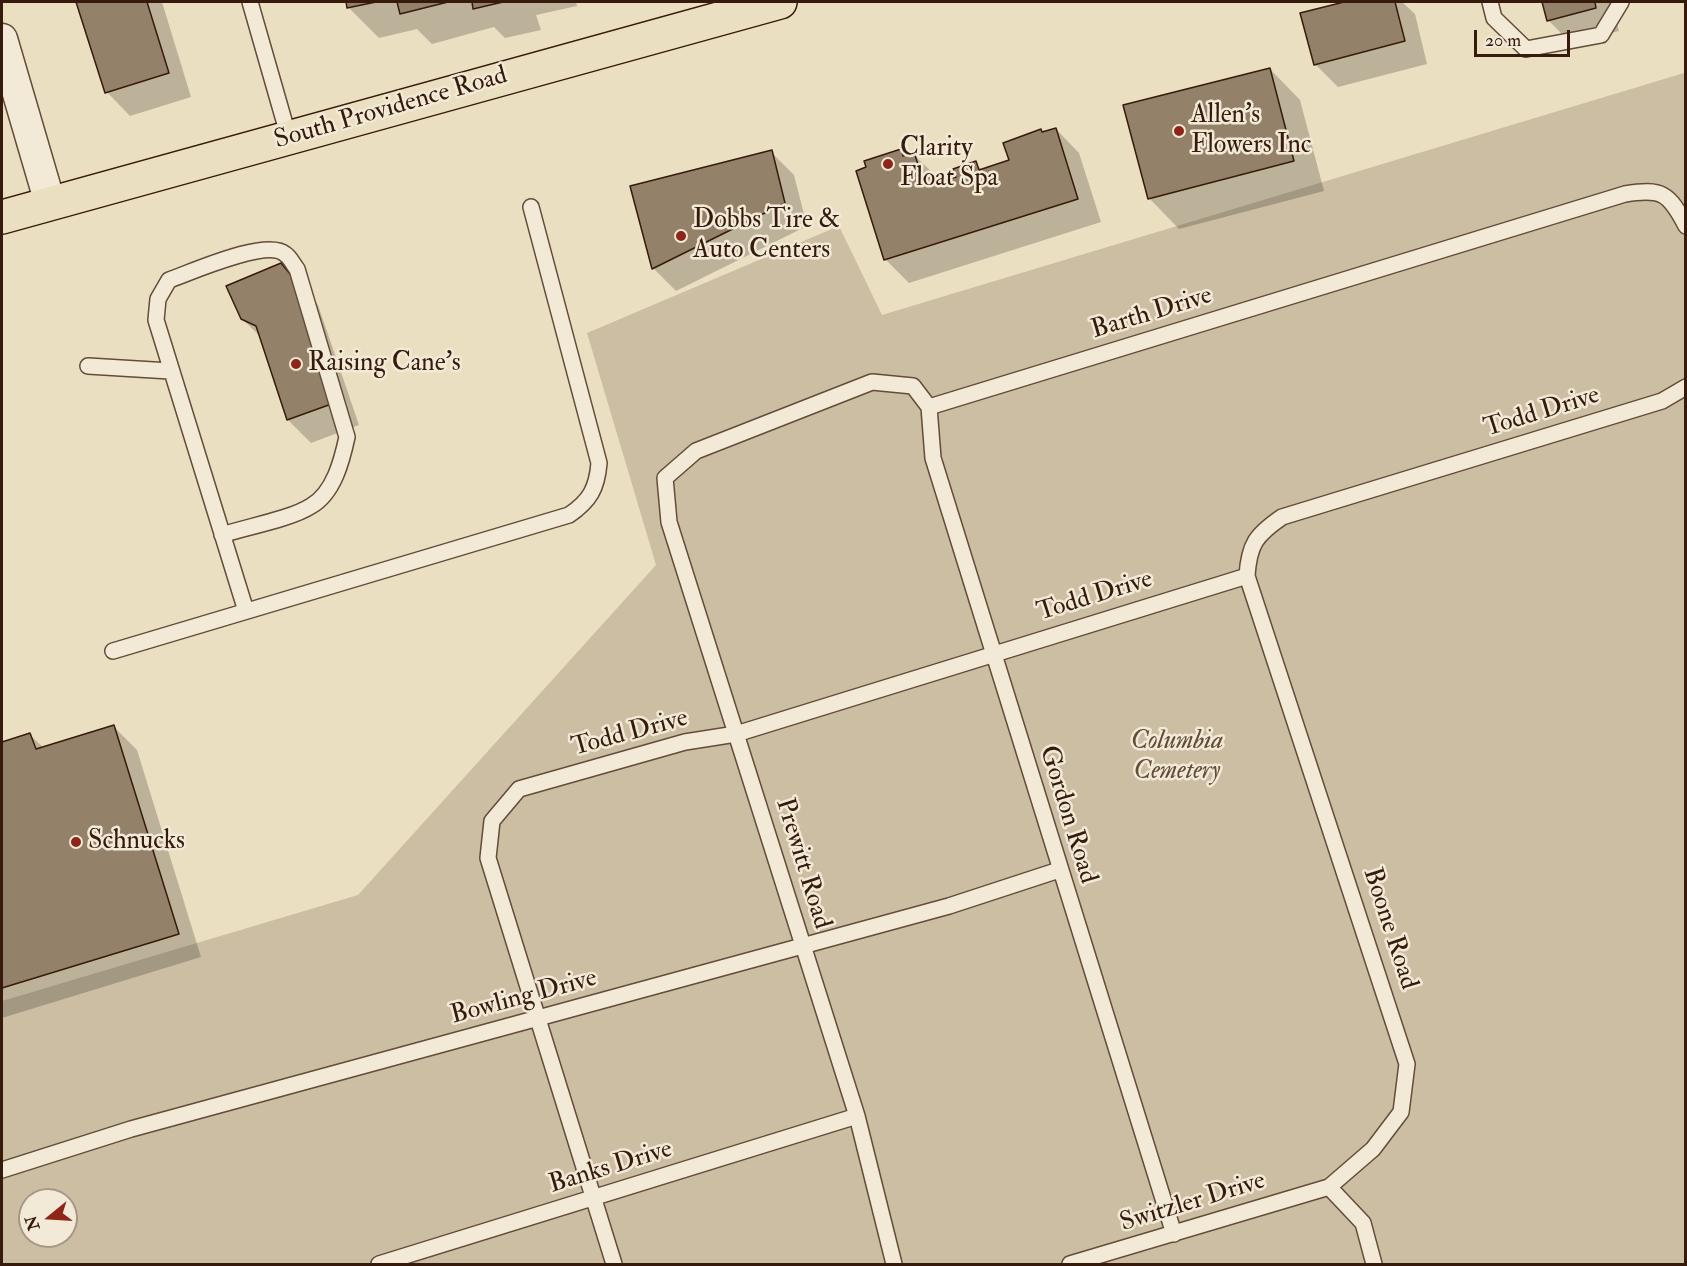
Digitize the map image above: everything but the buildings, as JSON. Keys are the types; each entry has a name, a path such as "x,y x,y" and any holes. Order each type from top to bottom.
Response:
{"main road":[{"path":"668,33 688,2"},
{"name":"South Providence Road","path":"2,217 778,2"}],"street":[{"path":"2,39 6,70 50,202"}],"lane":[{"path":"250,2 289,138"},
{"path":"1490,2 1494,18 1526,50 1601,35 1621,2"},
{"name":"Barth Drive","path":"929,407 1625,194 1649,190 1673,201 1686,226"},
{"path":"113,651 569,515 586,503 597,484 599,463 531,207"},
{"path":"222,535 312,506 327,491 341,462 346,436 297,269 285,253 268,248 242,254 169,280 158,299 156,320 170,371 246,611"},
{"path":"88,366 170,371"},
{"name":"Prewitt Road","path":"894,1264 857,1116 669,522 665,478 696,451 872,382 913,386 929,407"},
{"name":"Todd Drive","path":"538,1019 488,858 492,821 519,789 685,742 736,734 1247,576 1249,552 1262,531 1282,517 1662,401 1686,387"},
{"name":"Gordon Road","path":"929,407 933,458 1059,870 1174,1233"},
{"name":"Boone Road","path":"1247,576 1407,1064 1401,1112 1373,1149 1329,1187"},
{"name":"Bowling Drive","path":"2,1170 130,1129 949,906 1059,870"},
{"path":"538,1019 614,1264"},
{"name":"Banks Drive","path":"379,1264 857,1116"},
{"path":"1329,1187 1364,1223 1374,1264"},
{"name":"Switzler Drive","path":"1070,1264 1329,1187"}],"green space":[{"name":"Columbia Cemetery","path":"1684,73 1685,1264 2,1264 2,1001 358,895 656,565 587,333 839,226 882,315"}],"place":[{"name":"Allen's Flowers Inc","path":"1179,131"},
{"name":"Clarity Float Spa","path":"888,164"},
{"name":"Dobbs Tire & Auto Centers","path":"681,236"},
{"name":"Raising Cane's","path":"296,364"},
{"name":"Schnucks","path":"76,842"}]}
